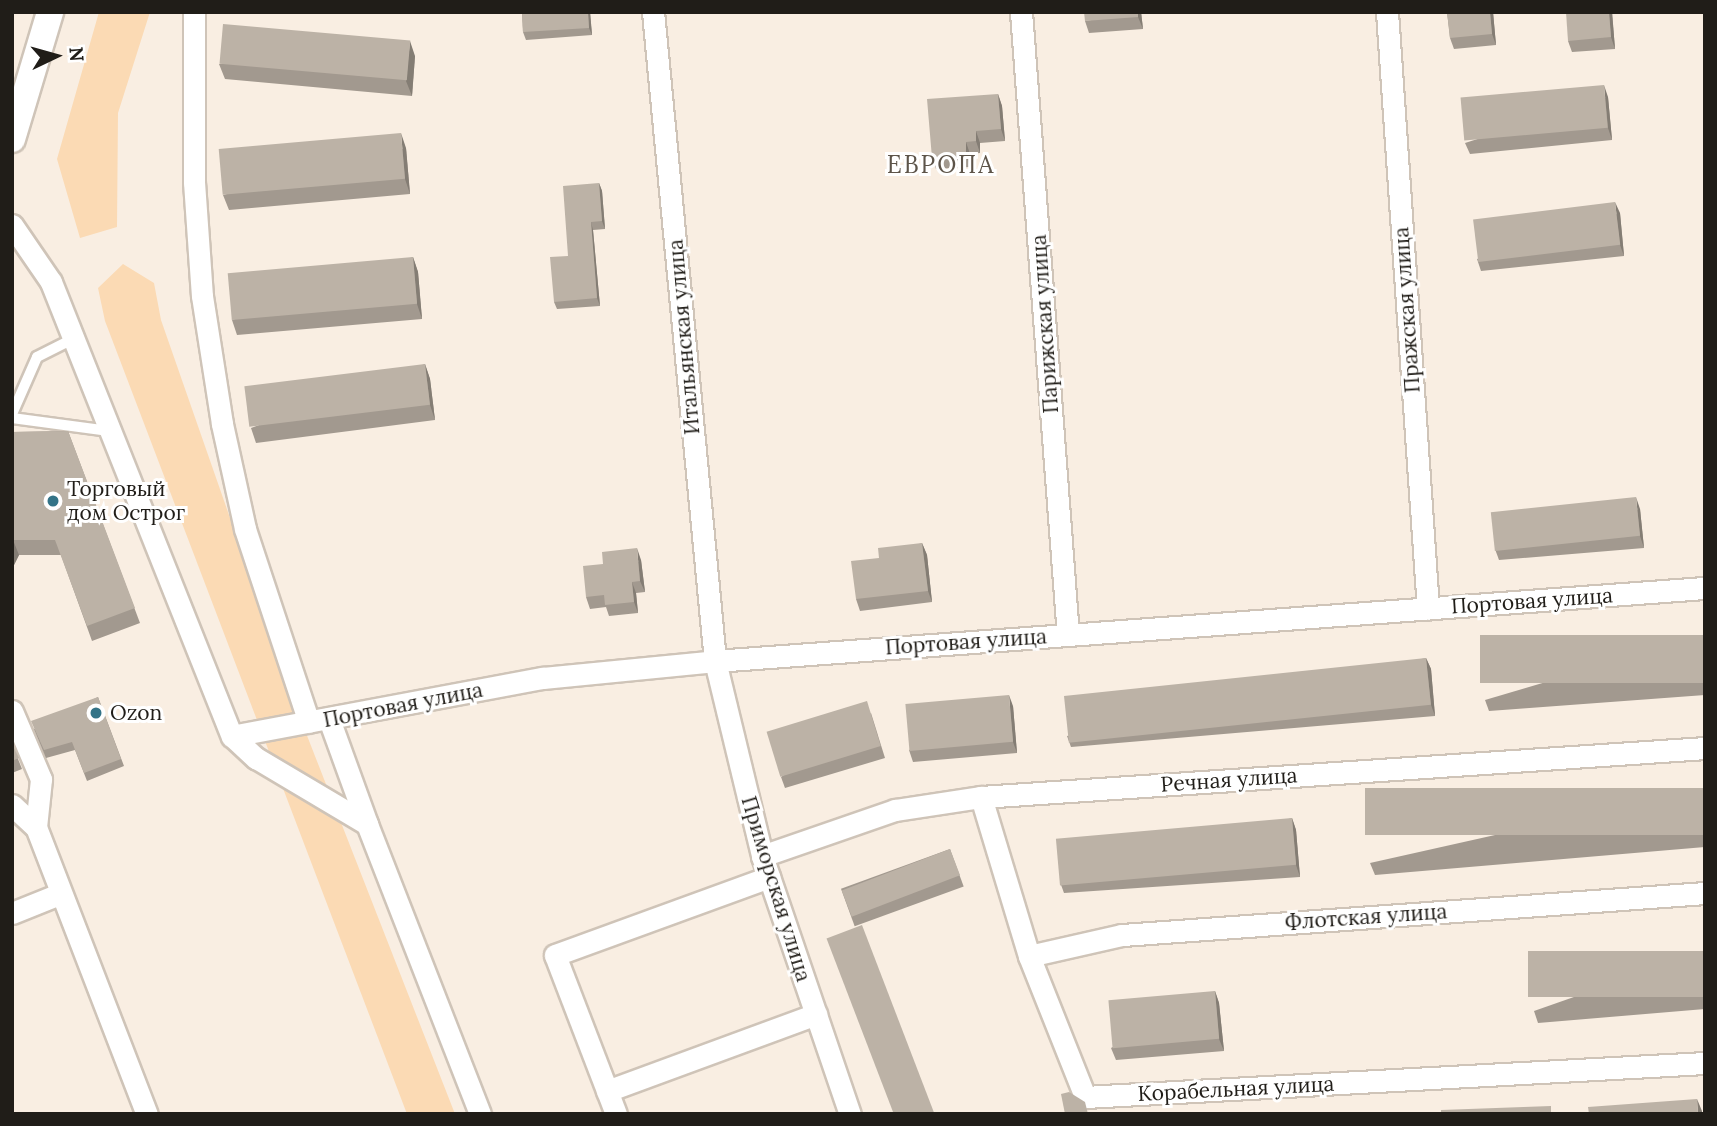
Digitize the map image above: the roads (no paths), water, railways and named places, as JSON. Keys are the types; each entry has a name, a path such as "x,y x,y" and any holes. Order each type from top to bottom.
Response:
{"street":[{"path":"12,139 20,82 50,12"},
{"path":"194,12 189,66 202,296 222,424 244,528 319,720 367,824 480,1114"},
{"name":"Итальянская улица","path":"653,12 715,661"},
{"name":"Парижская улица","path":"1021,12 1068,635"},
{"name":"Пражская улица","path":"1387,12 1428,609"},
{"path":"12,225 51,282 232,736 257,758 367,824"},
{"name":"Портовая улица","path":"232,736 543,678 715,661 1705,588"},
{"name":"Приморская улица","path":"715,661 762,856 850,1114"},
{"path":"12,711 41,779 36,827 59,894 147,1114"},
{"name":"Речная улица","path":"762,856 895,810 981,797 1705,748"},
{"name":"Корабельная улица","path":"981,797 1030,956 1085,1097 1705,1063"},
{"path":"12,805 36,827"},
{"path":"616,1114 555,955 769,877"},
{"name":"Флотская улица","path":"1030,956 1122,935 1705,893"},
{"path":"12,913 59,894"},
{"path":"607,1091 816,1014"}],"lane":[{"path":"73,339 37,357 12,416 109,431"}],"place":[{"name":"Торговый дом Острог","path":"53,501"},
{"name":"Ozon","path":"96,713"}],"district":[{"name":"ЕВРОПА","path":"941,165"}]}
